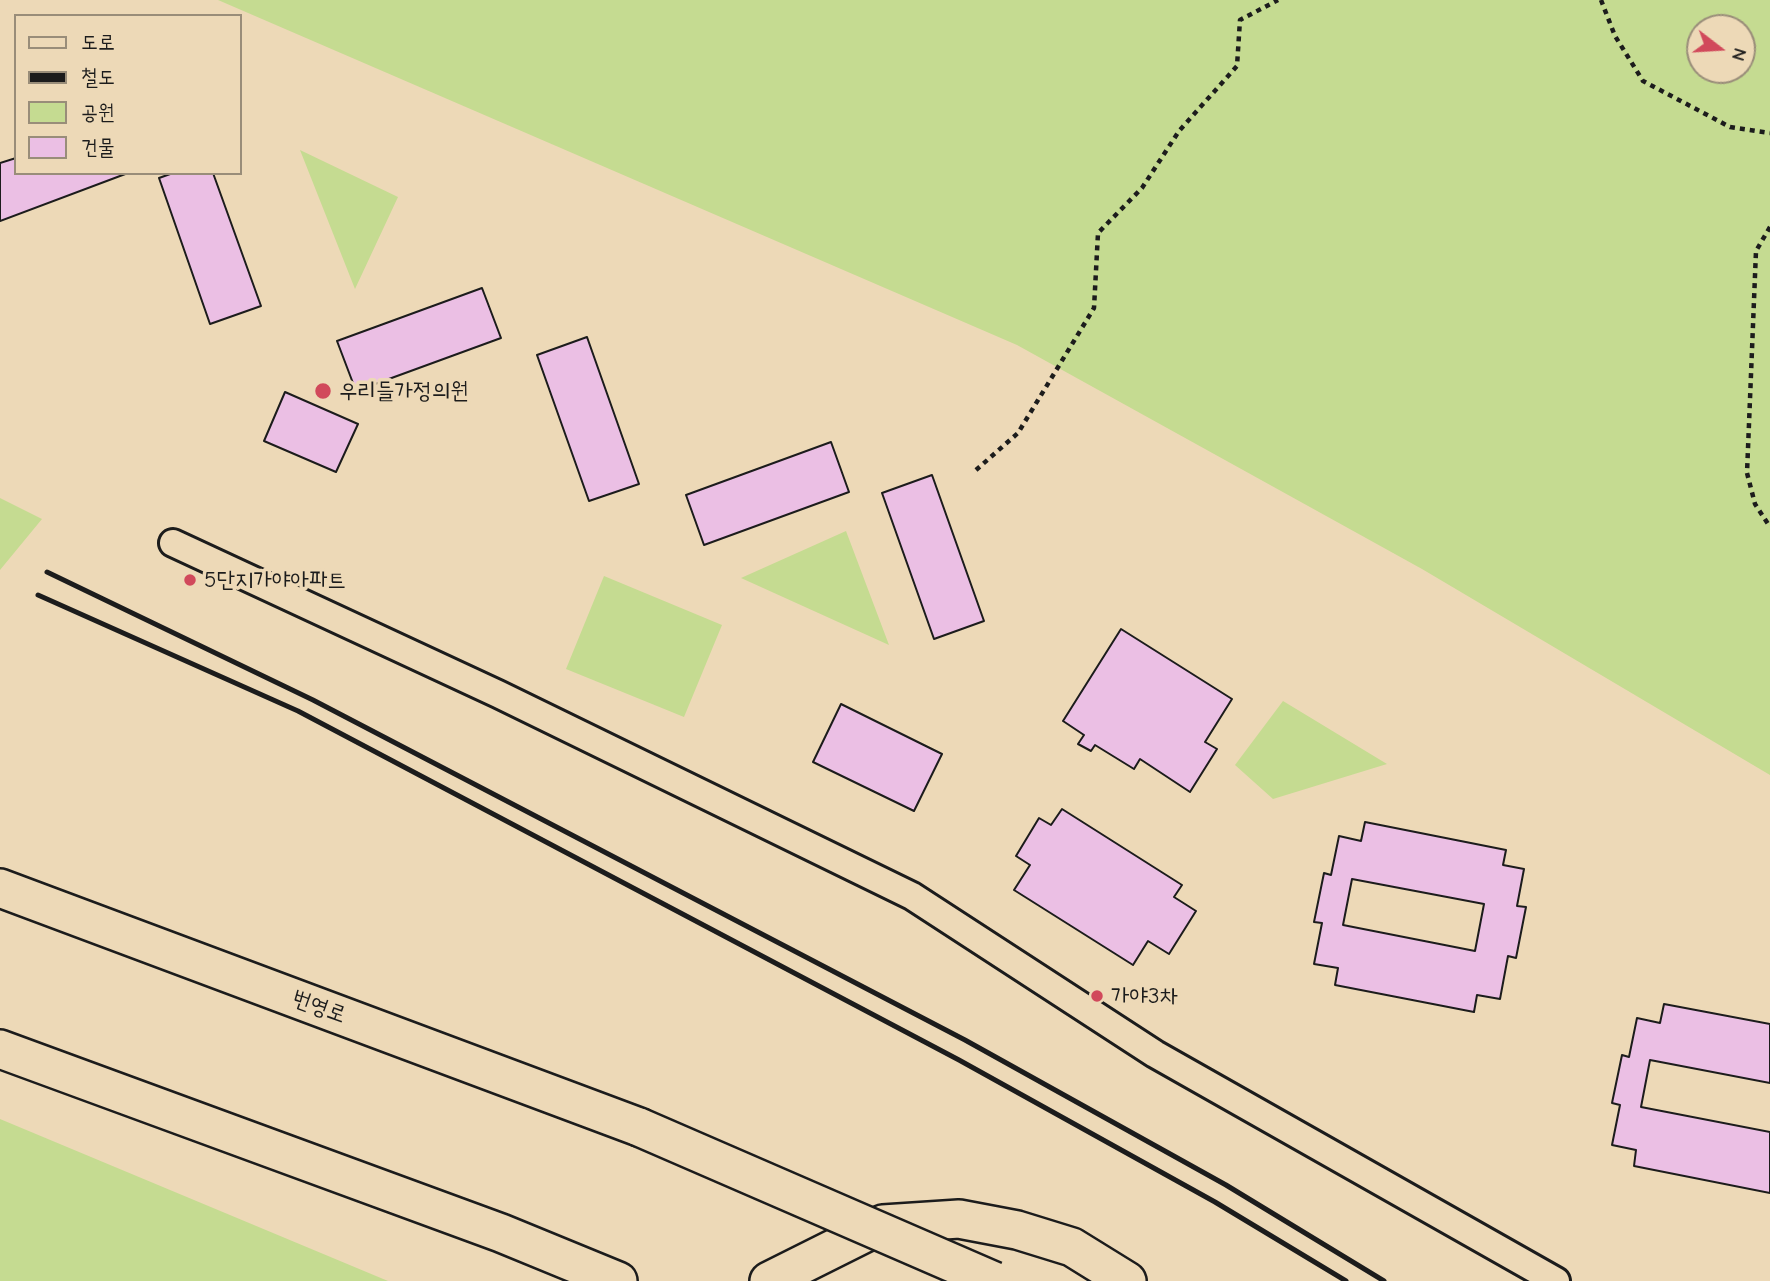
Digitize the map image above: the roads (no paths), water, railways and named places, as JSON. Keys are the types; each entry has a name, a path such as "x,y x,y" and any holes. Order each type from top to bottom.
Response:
{"street":[{"path":"173,543 498,694 912,896 1155,1054 1556,1281"},
{"name":"번영로","path":"0,888 639,1126 995,1281"},
{"path":"0,1049 501,1233 618,1281"},
{"path":"769,1281 792,1267 883,1224 959,1219 1017,1230 1072,1247 1127,1281"}],"railway":[{"path":"47,572 313,700 965,1040 1226,1185 1384,1281"},
{"path":"38,595 298,711 959,1060 1215,1202 1346,1281"}],"place":[{"name":"우리들가정의원","path":"323,391"},
{"name":"5단지가야아파트","path":"190,580"},
{"name":"가야3차","path":"1097,996"}]}
